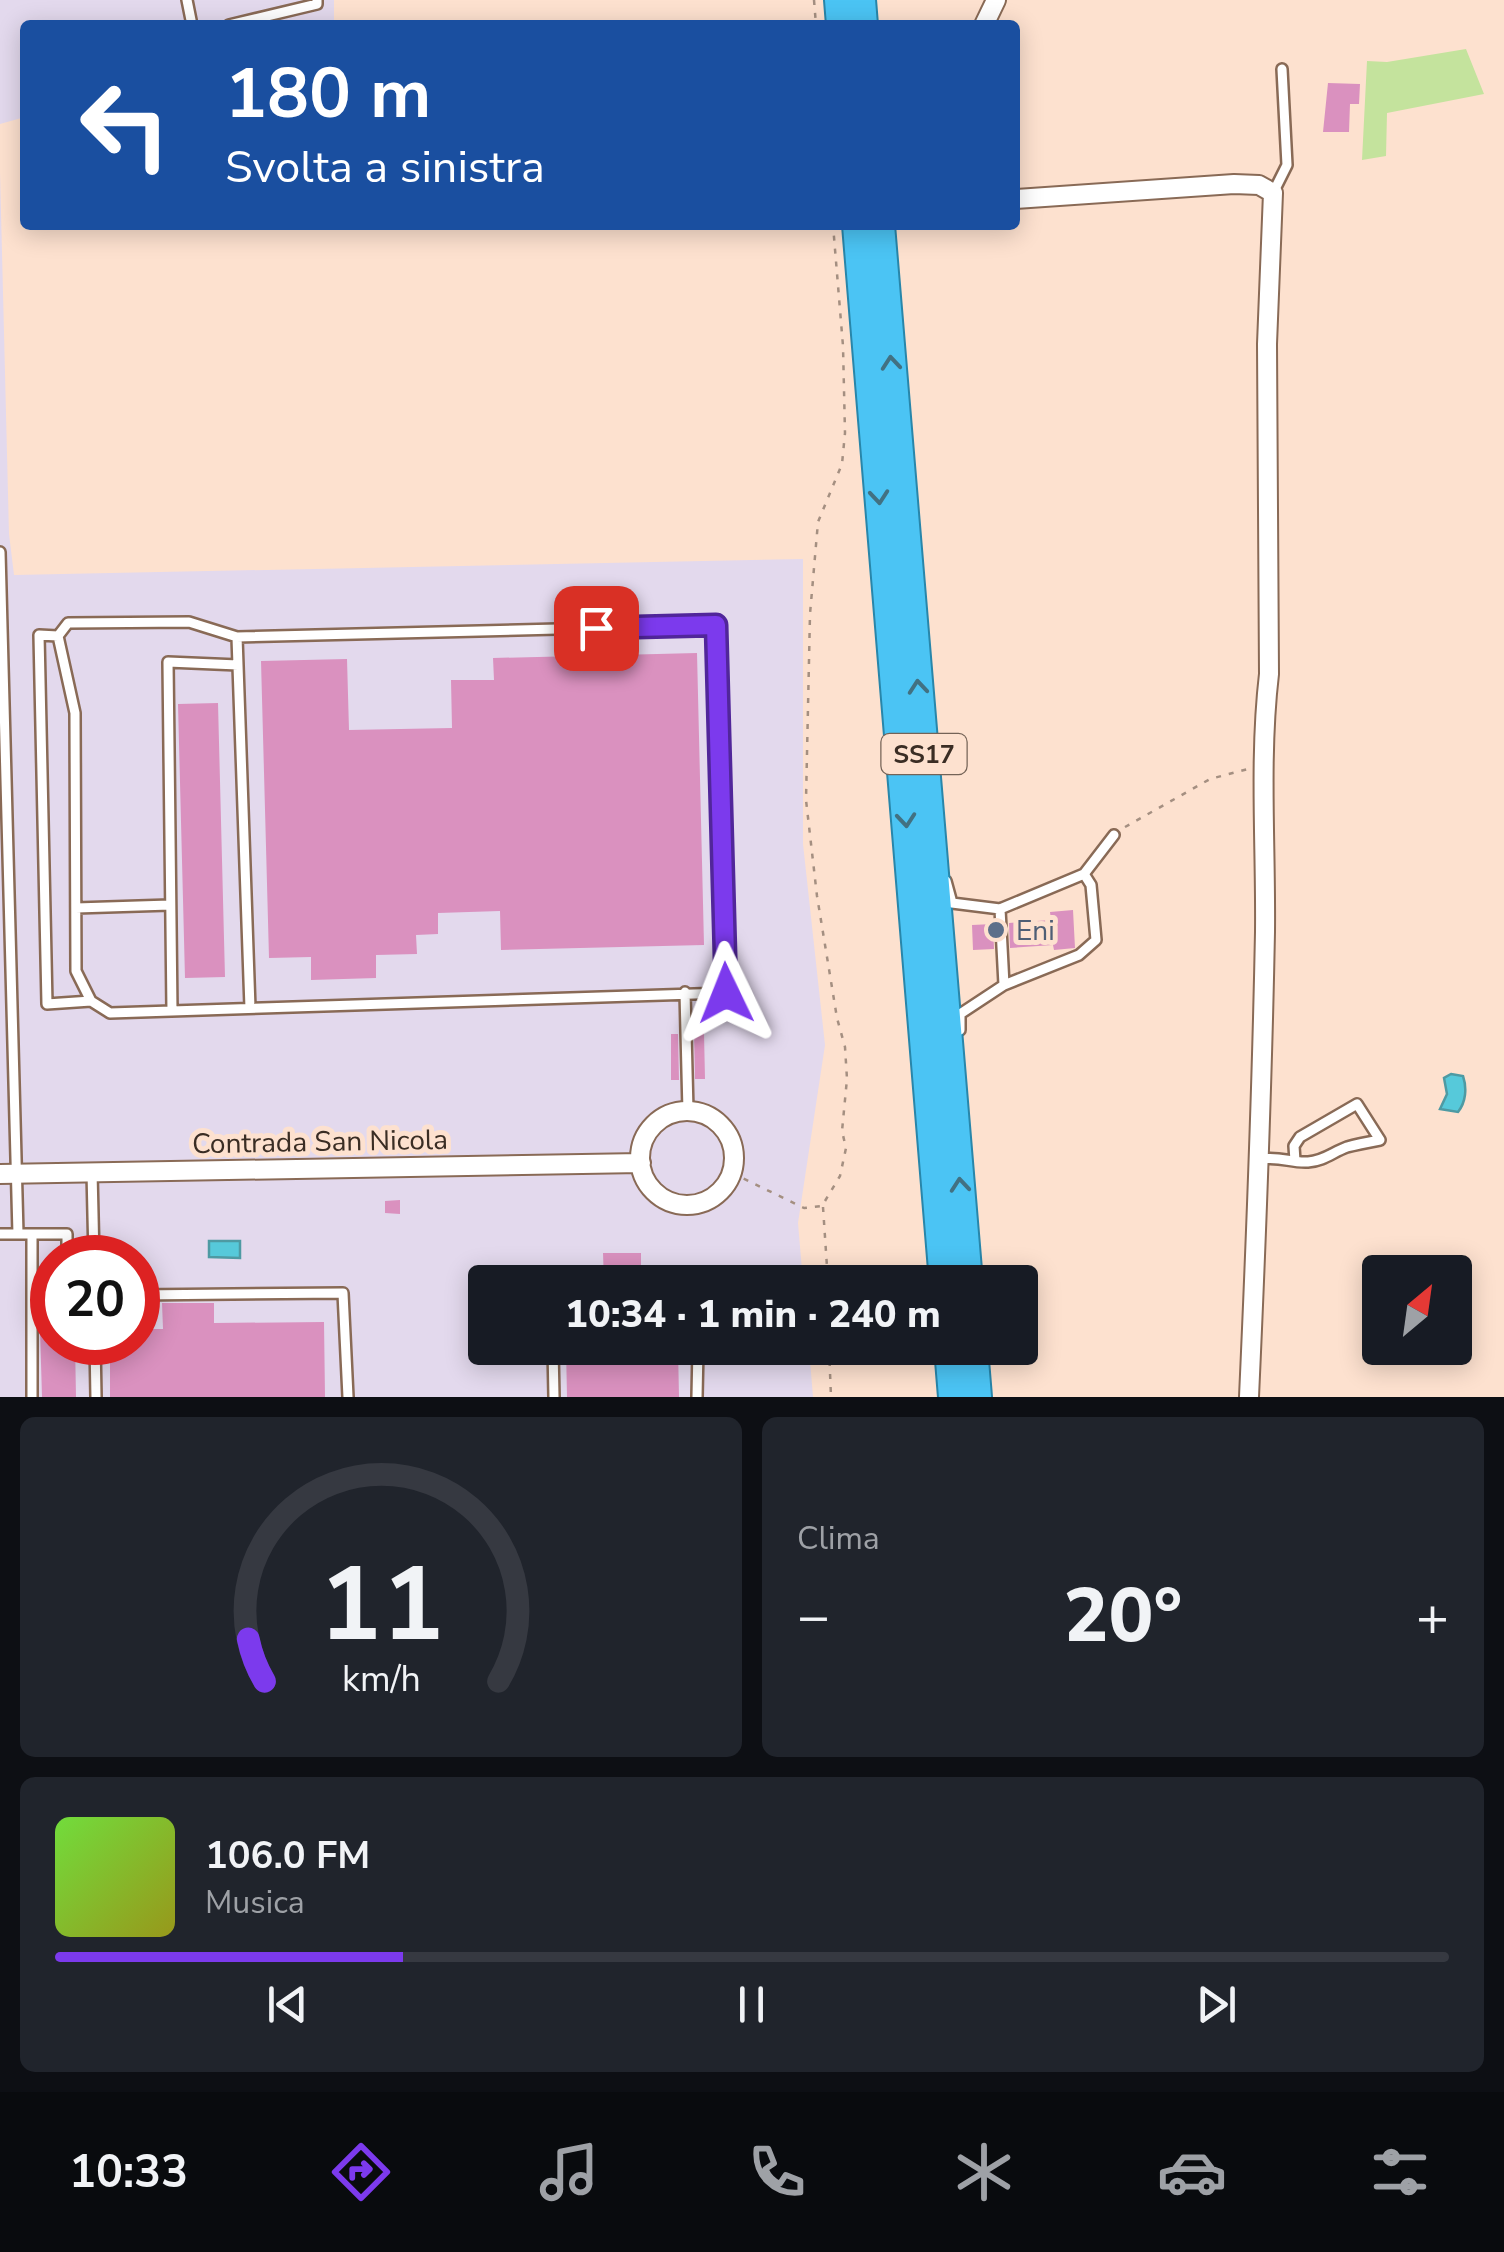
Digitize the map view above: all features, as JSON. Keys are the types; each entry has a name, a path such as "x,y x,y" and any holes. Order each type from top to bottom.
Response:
{"highway":[{"name":"SS17","path":"857,230 943,1265"},
{"name":"SS17","path":"880,230 967,1265"},
{"path":"950,1365 953,1397"},
{"path":"974,1365 977,1397"}],"street":[{"path":"1020,200 1234,184 1259,185 1273,192 1267,344 1269,674 1263,726 1266,840 1249,1397"},
{"path":"688,1111 709,1116 726,1131 734,1151 732,1173 726,1186 703,1202 676,1203 652,1188 641,1163 641,1152 649,1131 666,1116 688,1111"},
{"name":"Contrada San Nicola","path":"9,1174 641,1163"}],"lane":[{"path":"251,20 317,4 317,0"},
{"path":"1273,192 1287,165 1282,69"},
{"path":"0,552 9,1174 18,1234"},
{"path":"189,622 237,637 716,625 726,993 110,1013 91,1002 48,1004 39,635 58,636 68,623 189,622"},
{"path":"58,636 75,713 76,971 91,1002"},
{"path":"237,637 250,1008"},
{"path":"172,1011 168,662 238,665"},
{"path":"928,811 952,903 1000,909 1084,874 1114,835"},
{"path":"956,1142 960,1014 1004,985 1079,955 1096,940 1091,885 1084,874"},
{"path":"76,908 170,905"},
{"path":"1000,909 1004,985"},
{"path":"684,992 688,1111"},
{"path":"1259,1159 1280,1156 1295,1161 1328,1158 1344,1148 1380,1140 1356,1104 1300,1137 1294,1146 1295,1161"},
{"path":"92,1172 93,1235"},
{"path":"0,1234 66,1235"},
{"path":"160,1295 343,1294 348,1397"},
{"path":"32,1365 32,1397"},
{"path":"95,1365 96,1397"},
{"path":"553,1365 554,1397"},
{"path":"698,1365 698,1397"}],"path":[{"path":"827,1265 822,1206 840,1176 846,1148 842,1131 847,1079 845,1047 836,1018 817,896 806,800 810,614 818,522 842,464 845,434 833,230"},
{"path":"1114,835 1144,814 1210,779 1264,765"},
{"path":"732,1173 804,1208 822,1206"},
{"path":"830,1365 831,1397"}],"shaded area":[{"path":"0,0 334,0 334,20 20,20 20,118 0,124"},
{"path":"0,172 9,534 14,575 803,559 803,844 825,1045 798,1223 802,1265 468,1265 468,1365 810,1365 813,1397 0,1397"}],"green space":[{"path":"1466,49 1484,94 1387,113 1386,156 1362,160 1367,61 1387,62"}],"water":[{"path":"1451,1074 1463,1076 1464,1081 1464,1099 1458,1112 1440,1109 1447,1094 1444,1078"},
{"path":"209,1241 240,1241 240,1258 209,1257"}],"building":[{"path":"1328,83 1360,84 1359,104 1350,104 1349,132 1323,132"},
{"path":"697,653 704,945 501,950 500,911 438,913 438,934 416,935 417,954 376,955 376,978 311,980 311,957 269,958 261,661 347,659 349,730 452,728 451,680 494,680 493,658"},
{"path":"218,703 225,977 185,978 178,704"},
{"path":"1073,910 1075,948 1010,948 1009,923 1051,920 1050,912"},
{"path":"993,924 994,949 973,950 972,925"},
{"path":"694,1033 704,1033 705,1079 695,1079"},
{"path":"671,1034 678,1034 679,1080 671,1080"},
{"path":"400,1200 400,1214 385,1213 385,1201"},
{"path":"603,1253 641,1253 641,1265 603,1265"},
{"path":"162,1303 214,1303 214,1323 324,1322 325,1397 110,1397 110,1365 160,1365"},
{"path":"41,1365 75,1365 76,1397 42,1397"},
{"path":"566,1365 678,1365 679,1397 567,1397"}],"place":[{"name":"Eni","path":"996,930"}],"route":[{"path":"596,628 716,625 726,993"}]}
